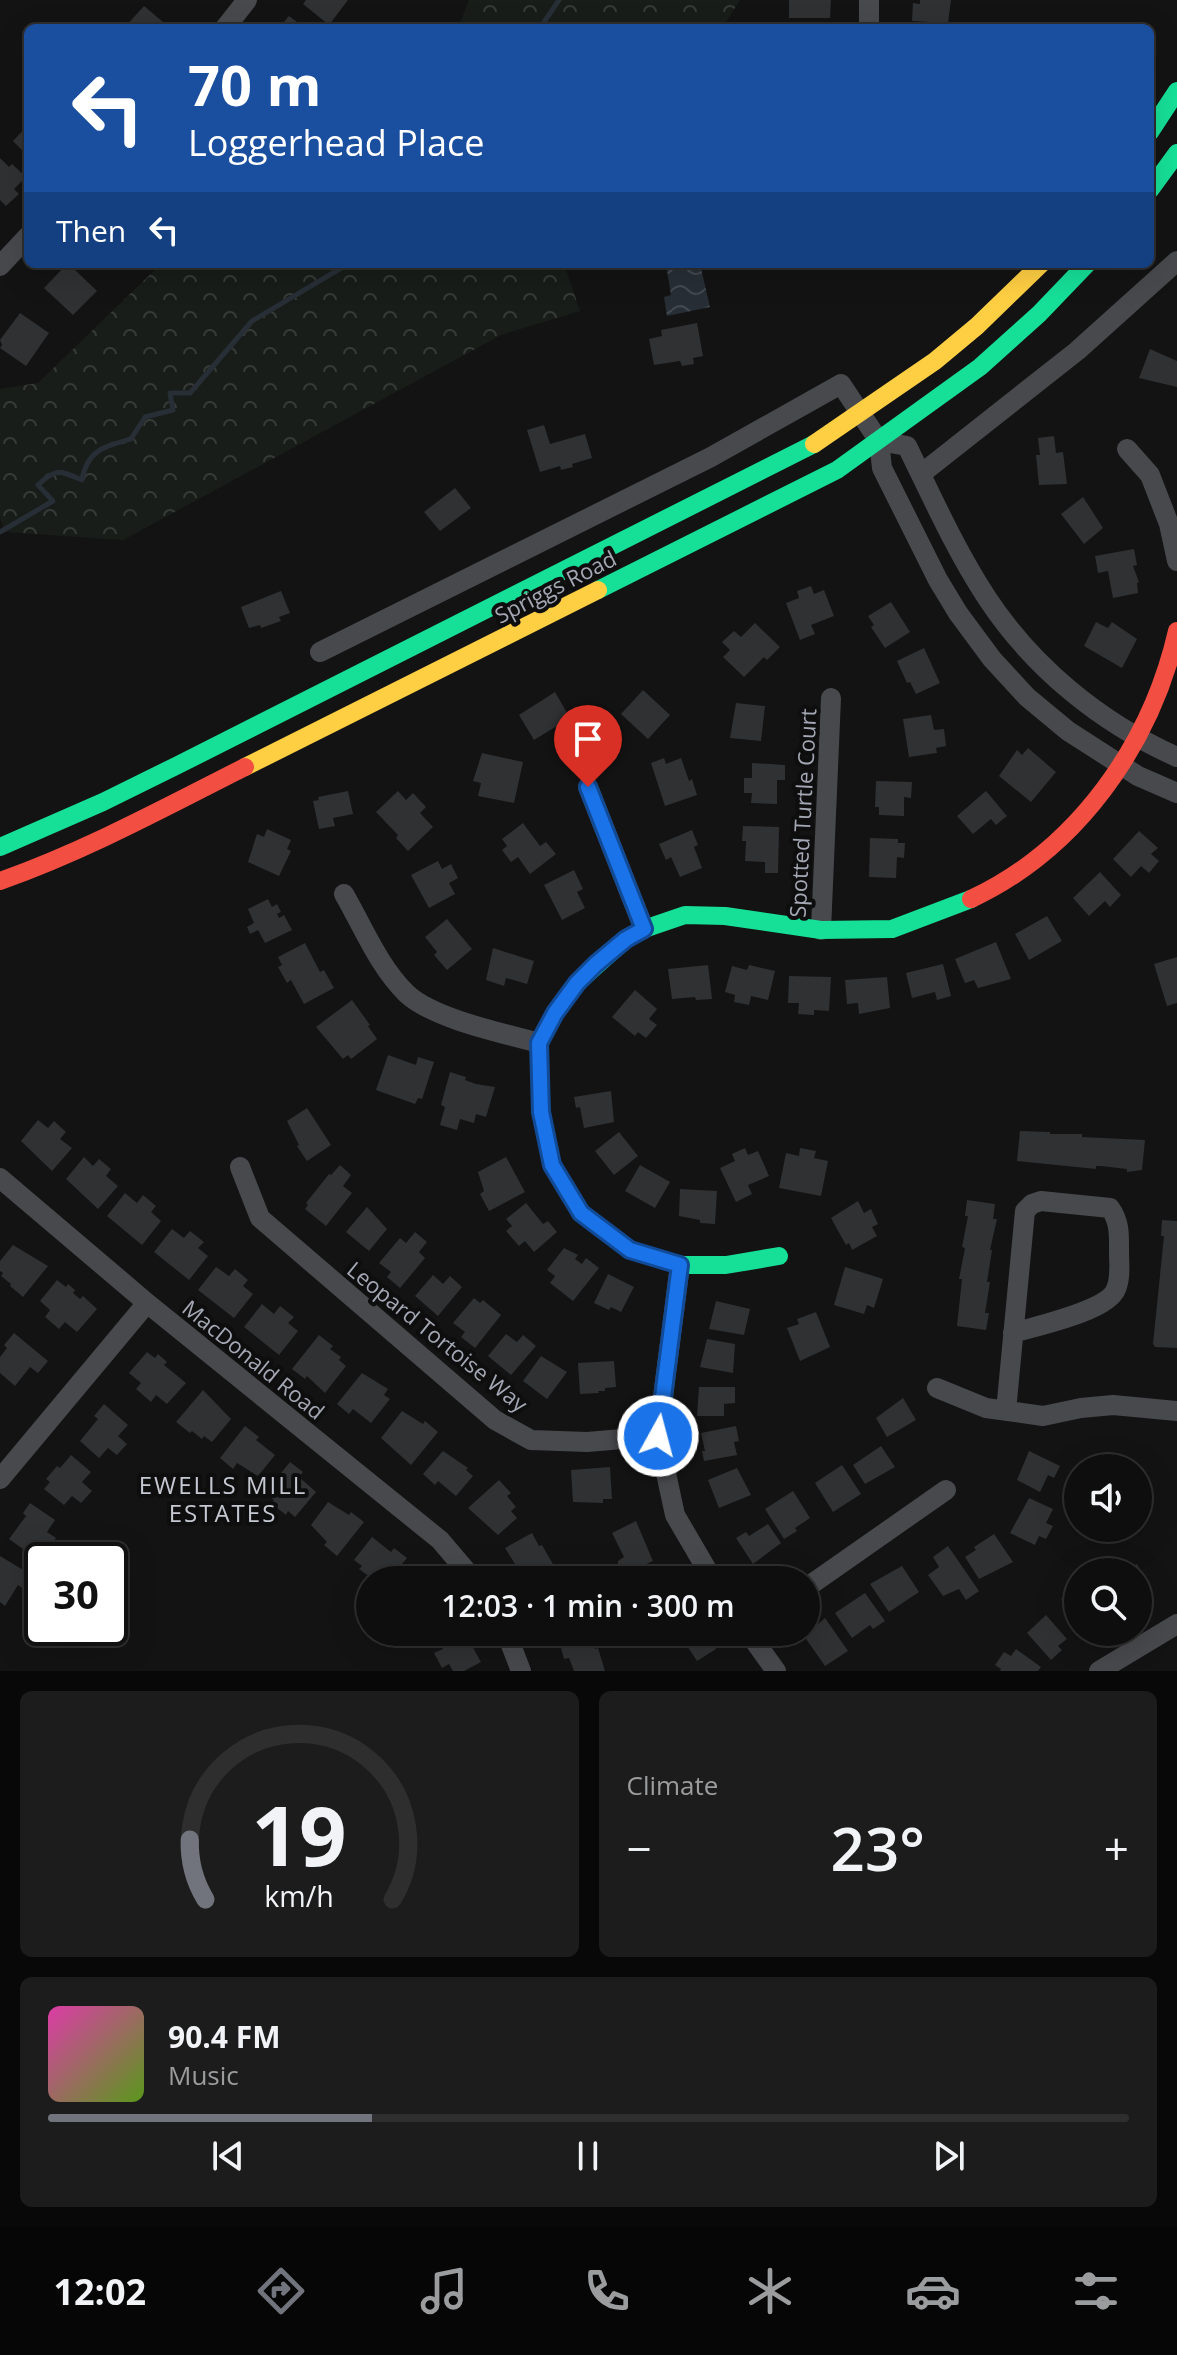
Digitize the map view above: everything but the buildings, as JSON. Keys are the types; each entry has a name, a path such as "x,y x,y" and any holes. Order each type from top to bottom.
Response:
{"main road":[{"path":"1154,126 1177,91"},
{"path":"1154,185 1177,153"},
{"name":"Spriggs Road","path":"0,847 103,802 825,439 862,415 967,335 1037,268"},
{"name":"Spriggs Road","path":"0,881 37,868 116,832 837,470 980,367 1039,314 1083,268"},
{"path":"779,1256 726,1265 680,1265 630,1250 581,1213 552,1165 541,1112 539,1043 555,1013 577,983 626,939 644,929 685,915 725,916 821,930 892,929 947,910 999,886 1037,859 1080,821 1120,765 1138,737 1168,670 1177,631"}],"street":[{"path":"228,24 247,0"},
{"path":"869,0 869,24"},
{"path":"0,266 24,240"},
{"path":"921,474 1077,351 1177,261"},
{"path":"320,652 711,457 841,384 879,441 882,468 938,580 998,666 1027,697 1068,731 1120,765 1177,793"},
{"path":"879,441 907,446 978,583 1008,627 1059,681 1099,713 1177,757"},
{"path":"1127,449 1150,475 1173,522 1177,561"},
{"path":"349,639 363,672"},
{"name":"Spotted Turtle Court","path":"821,930 831,698"},
{"path":"588,787 644,929"},
{"path":"344,894 390,973 408,995 439,1013 539,1043"},
{"name":"Leopard Tortoise Way","path":"240,1167 260,1218 495,1420 531,1440 587,1442 658,1436"},
{"name":"MacDonald Road","path":"0,1178 147,1303 440,1540 462,1566"},
{"path":"1006,1411 1013,1333 1025,1211 1041,1201 1110,1208 1118,1225 1119,1263 1117,1287 1111,1297 1077,1313 1013,1333"},
{"path":"680,1265 658,1436 675,1515 705,1566"},
{"path":"0,1479 147,1303"},
{"path":"937,1388 973,1404 1043,1416 1113,1405 1177,1411"},
{"path":"820,1578 946,1490"},
{"path":"1099,1671 1177,1624"},
{"path":"511,1646 521,1671"},
{"path":"758,1646 776,1671"}],"green space":[{"path":"469,0 740,0 725,24 460,24"},
{"path":"157,268 565,268 580,311 501,335 123,540 6,532 0,519 0,389 38,383"}],"water":[{"path":"667,268 701,268 710,307 667,316 664,297 671,295"}],"waterway":[{"path":"543,24 559,0"},
{"path":"0,532 53,501 38,485 44,479 59,472 82,480 88,462 99,451 131,439 145,417 173,410 170,393 190,393 252,321 341,268"}],"traffic: fast":[{"path":"1154,126 1177,91"},
{"path":"1154,185 1177,153"},
{"path":"598,590 837,470 980,367 1039,314 1083,268"},
{"path":"0,847 176,766 814,444"},
{"path":"779,1256 726,1265 680,1265 630,1250 581,1213 552,1165 541,1112 539,1043 555,1013 577,983 626,939 644,929 685,915 725,916 821,930 892,929 971,899"}],"traffic: slow":[{"path":"814,444 935,361 977,326 1037,268"},
{"path":"245,767 598,590"}],"traffic: jam":[{"path":"971,899 1010,878 1045,852 1104,789 1129,752 1149,714 1177,631"},
{"path":"0,881 94,843 245,767"}],"district":[{"name":"EWELLS MILL ESTATES","path":"223,1498"}],"route":[{"path":"588,787 644,929 626,939 596,964 555,1013 539,1043 541,1112 552,1165 581,1213 630,1250 680,1265 658,1436"}]}
